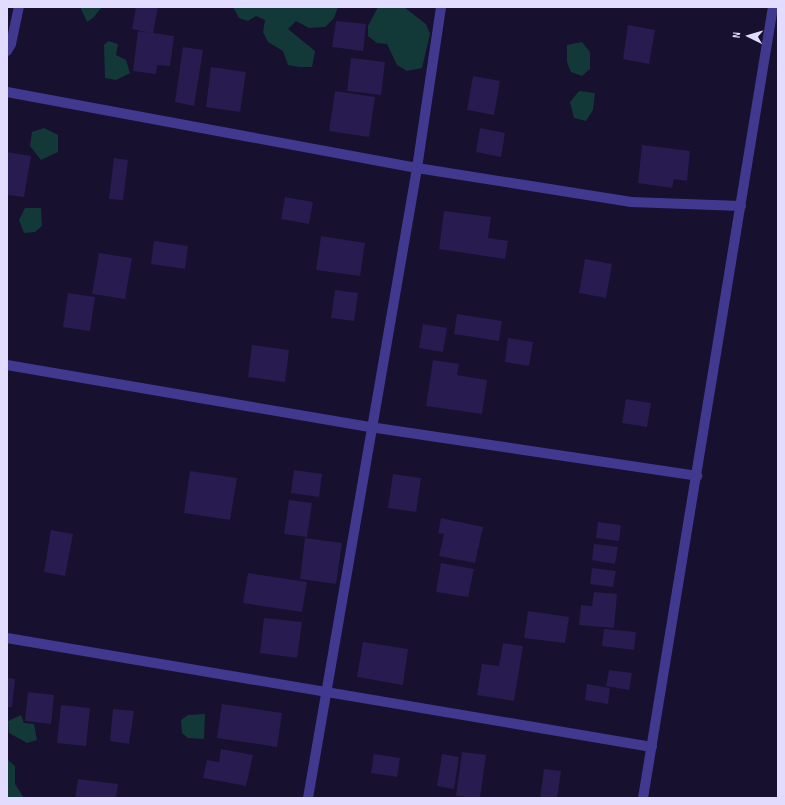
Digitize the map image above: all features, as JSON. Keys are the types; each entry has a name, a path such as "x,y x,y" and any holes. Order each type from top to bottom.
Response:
{"street":[{"path":"7,51 11,44 19,7"},
{"path":"308,798 370,427 417,168 440,7"},
{"path":"643,798 773,7"},
{"path":"7,92 417,168 631,202 741,206"},
{"path":"7,365 370,427 697,476"},
{"path":"7,638 326,690 652,747"}],"green space":[{"path":"80,7 102,7 93,18 87,22"},
{"path":"233,7 338,7 334,18 325,27 309,28 296,21 288,29 315,51 312,67 299,67 288,65 283,51 268,42 263,32 265,20 256,16 248,21 239,18"},
{"path":"378,7 404,7 426,24 430,34 422,68 407,71 397,65 387,44 377,43 368,36 368,26"},
{"path":"108,41 118,44 116,55 126,60 130,73 116,80 105,78 104,45"},
{"path":"582,42 590,52 590,69 582,76 571,72 567,62 567,45"},
{"path":"579,91 595,93 593,110 586,121 574,118 570,102"},
{"path":"44,128 58,135 58,152 41,160 30,146 32,132"},
{"path":"25,208 41,208 42,226 35,232 24,233 19,220"},
{"path":"205,714 204,739 188,738 182,733 181,720 188,715"},
{"path":"21,715 24,723 34,724 37,740 27,743 9,733 8,721"},
{"path":"7,759 15,766 15,784 24,798 7,798"}],"building":[{"path":"136,7 158,7 153,33 174,36 170,66 157,65 156,74 133,71 138,31 151,33 132,29"},
{"path":"336,21 366,24 363,51 332,47"},
{"path":"628,25 655,30 649,64 623,59"},
{"path":"183,47 203,50 194,106 175,102"},
{"path":"351,58 385,62 381,95 347,91"},
{"path":"211,67 246,72 240,112 206,107"},
{"path":"473,76 500,81 494,115 467,110"},
{"path":"335,91 375,97 369,137 329,131"},
{"path":"480,128 505,133 501,157 476,152"},
{"path":"642,145 690,151 687,181 674,179 672,188 638,183"},
{"path":"7,152 31,156 24,197 7,195"},
{"path":"114,158 128,160 123,200 109,199"},
{"path":"285,197 313,202 309,224 281,219"},
{"path":"444,211 491,217 488,238 508,241 505,259 439,249"},
{"path":"321,236 365,243 360,276 316,270"},
{"path":"154,241 188,246 185,269 151,264"},
{"path":"99,253 132,258 125,299 92,294"},
{"path":"585,259 612,264 606,298 579,293"},
{"path":"335,290 358,293 354,321 331,318"},
{"path":"68,293 95,297 90,331 63,327"},
{"path":"457,314 502,321 499,341 454,334"},
{"path":"423,324 447,328 443,352 419,348"},
{"path":"508,338 533,342 529,366 505,362"},
{"path":"252,345 289,350 285,382 248,377"},
{"path":"433,360 459,364 457,375 487,380 482,414 426,406"},
{"path":"626,399 651,403 647,427 622,423"},
{"path":"294,470 322,474 319,497 291,493"},
{"path":"190,471 237,478 230,520 184,513"},
{"path":"393,474 421,478 416,512 388,508"},
{"path":"289,500 312,503 307,537 284,534"},
{"path":"441,518 483,527 475,563 439,556 444,534 438,533"},
{"path":"598,522 621,525 619,541 596,538"},
{"path":"51,530 73,534 65,576 44,572"},
{"path":"305,538 342,543 336,584 300,579"},
{"path":"594,544 618,547 615,564 592,560"},
{"path":"441,563 474,569 468,597 436,592"},
{"path":"592,568 616,571 613,587 590,584"},
{"path":"248,573 307,582 302,612 243,603"},
{"path":"594,592 617,594 614,628 579,625 581,605 592,606"},
{"path":"528,611 569,617 565,643 524,638"},
{"path":"264,618 302,622 297,658 260,653"},
{"path":"604,629 636,632 634,650 602,646"},
{"path":"363,642 408,649 403,685 357,677"},
{"path":"503,643 523,646 514,701 477,695 482,664 499,666"},
{"path":"609,670 632,673 629,690 606,686"},
{"path":"7,678 15,679 12,707 7,707"},
{"path":"587,684 610,688 608,704 585,700"},
{"path":"28,692 54,695 51,724 25,721"},
{"path":"222,704 282,713 277,747 217,738"},
{"path":"61,705 90,708 86,746 57,743"},
{"path":"113,709 134,711 129,744 110,741"},
{"path":"221,749 253,755 246,786 203,778 207,760 219,762"},
{"path":"462,752 486,755 480,798 456,796"},
{"path":"374,754 400,758 397,777 371,773"},
{"path":"442,754 459,757 454,789 437,786"},
{"path":"544,769 561,771 557,798 540,798"},
{"path":"78,779 118,784 116,798 75,798"}]}
